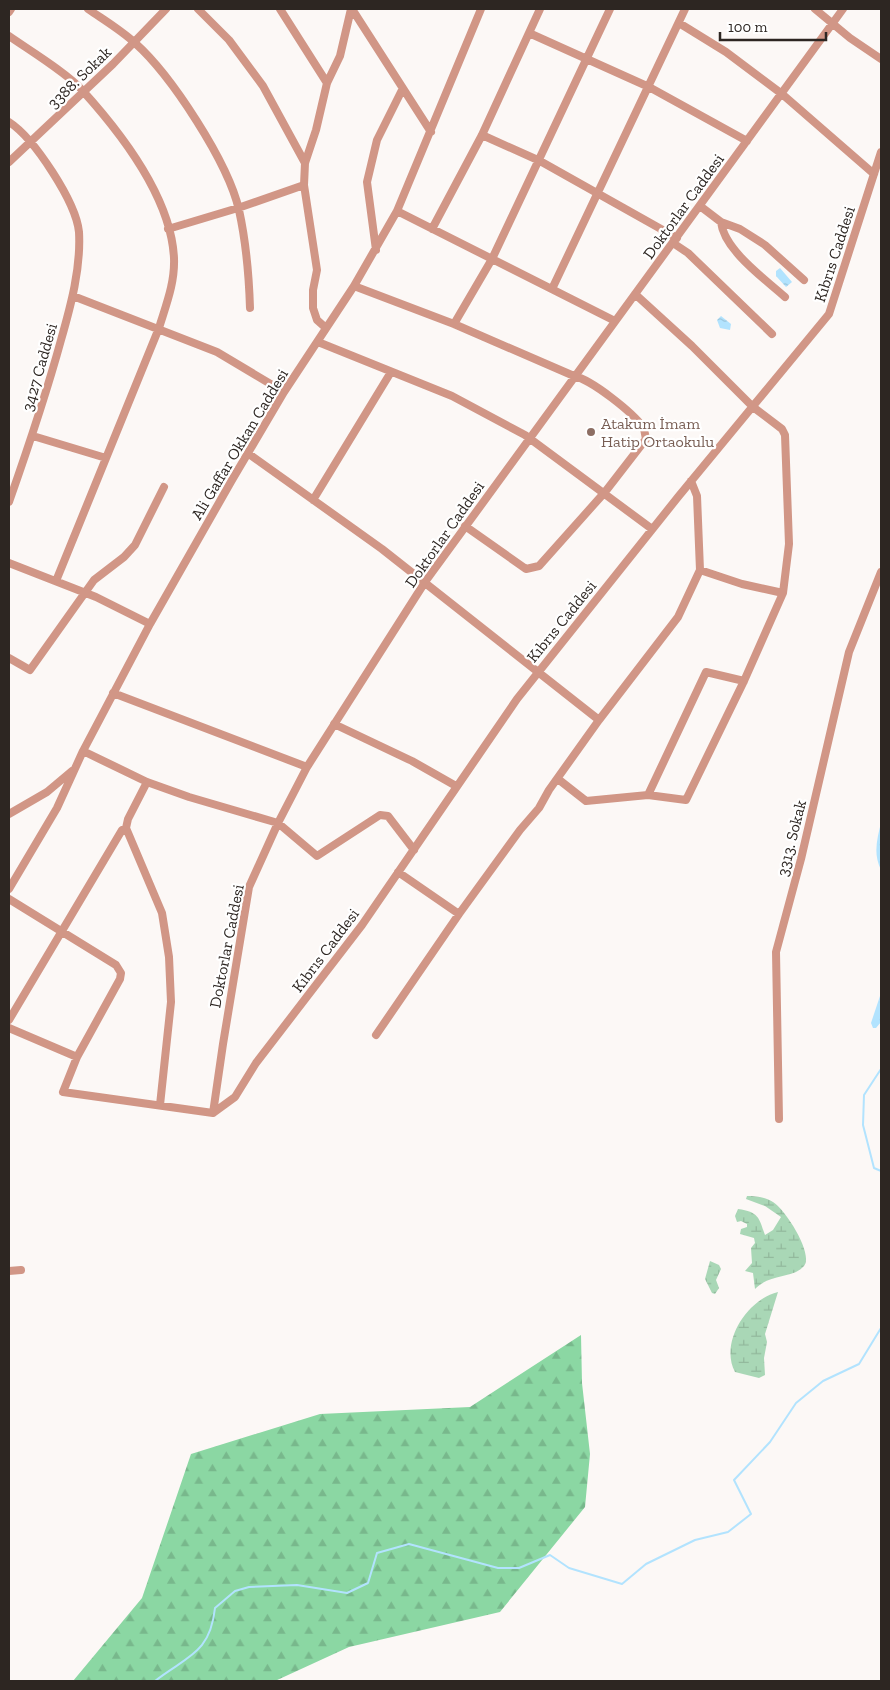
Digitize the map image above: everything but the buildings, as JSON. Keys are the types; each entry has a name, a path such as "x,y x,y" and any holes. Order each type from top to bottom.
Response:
{"street":[{"path":"88,9 134,42 160,68 191,113 223,170 238,208 249,280 250,308"},
{"name":"3388. Sokak","path":"9,162 84,92 166,9"},
{"path":"198,9 229,40 263,86 305,163"},
{"path":"280,9 327,83"},
{"path":"326,328 317,320 314,308 312,290 317,270 304,185 305,163 316,130 327,83 340,56 351,9"},
{"path":"351,9 431,132"},
{"name":"Ali Gaffar Okkan Caddesi","path":"9,889 57,808 73,770 150,624 284,392 354,286 397,212 481,9"},
{"path":"432,229 482,135 540,9"},
{"path":"454,324 492,259 540,161 610,9"},
{"path":"552,289 685,9"},
{"path":"815,9 881,59"},
{"name":"Doktorlar Caddesi","path":"213,1113 249,887 278,823 307,767 425,582 843,9"},
{"path":"679,23 726,52 782,94 874,174"},
{"path":"529,33 649,86 747,141"},
{"path":"9,36 84,92 133,151 155,195 168,229 174,257 172,285 158,328 56,581"},
{"path":"376,250 367,182 377,140 402,90"},
{"name":"3427 Caddesi","path":"9,122 32,142 58,181 79,230 73,296 45,401 9,502"},
{"path":"482,135 540,161 675,240 772,334"},
{"name":"Kıbrıs Caddesi","path":"213,1113 235,1097 256,1063 362,925 492,734 539,671 652,529 829,314 881,152"},
{"path":"168,229 238,208 304,185"},
{"path":"700,206 721,222 740,229 765,245 804,280"},
{"path":"397,212 615,321"},
{"path":"721,222 726,239 738,254 784,297"},
{"path":"354,286 454,324 574,376 584,378 629,413 645,429 646,439 605,492 539,566 526,569 465,526"},
{"path":"558,780 586,801 648,795 686,800 744,681 783,593 789,544 787,442 782,429 753,407 692,346 635,294"},
{"path":"73,296 217,352 284,392"},
{"path":"318,342 452,396 530,438 605,492 652,529"},
{"path":"313,500 391,372"},
{"path":"32,436 106,458"},
{"path":"248,454 425,582 599,720"},
{"path":"376,1035 459,914 520,830 539,808 599,720 678,617 700,570 697,496 691,481"},
{"path":"9,658 30,670 94,580 124,558 135,545 164,486"},
{"path":"9,563 85,592 150,624"},
{"path":"700,570 742,584 783,593"},
{"name":"3313. Sokak","path":"779,1119 776,952 804,850 849,652 881,572"},
{"path":"648,795 706,672 744,681"},
{"path":"113,693 307,767"},
{"path":"334,724 412,760 456,786"},
{"path":"83,751 148,782 189,797 278,823 317,856 380,816 388,816 414,850"},
{"path":"9,814 47,792 73,770"},
{"path":"148,782 128,819 126,828 162,914 169,957 172,1002 160,1105"},
{"path":"9,1020 122,830 126,828"},
{"path":"398,872 459,914"},
{"path":"9,899 116,965 121,973 120,979 77,1057 62,1092 213,1113"},
{"path":"9,1028 77,1057"},
{"path":"9,1271 21,1270"}],"green space":[{"path":"747,1196 767,1199 778,1206 797,1232 802,1242 806,1260 804,1266 794,1273 767,1280 755,1289 753,1273 745,1271 752,1263 751,1248 755,1243 754,1238 740,1234 741,1229 747,1227 747,1224 741,1221 737,1222 735,1216 738,1209 755,1214 760,1221 765,1235 773,1230 781,1217 765,1206 746,1199"},
{"path":"710,1261 719,1265 721,1269 716,1280 719,1288 715,1294 712,1293 705,1279"},
{"path":"778,1292 765,1334 767,1342 764,1358 765,1375 759,1378 735,1372 731,1360 731,1348 739,1323 756,1303"},
{"path":"581,1335 582,1383 590,1454 585,1507 500,1612 349,1647 275,1681 73,1681 142,1598 191,1454 320,1414 470,1407"}],"water":[{"path":"780,268 792,282 786,287 776,276 776,271"},
{"path":"721,316 731,324 730,330 720,328 717,320"},
{"path":"881,823 881,870 876,852"},
{"path":"881,993 881,1022 876,1028 873,1028 871,1023"}],"waterway":[{"path":"881,1069 864,1095 863,1125 874,1168 881,1171"},
{"path":"155,1681 187,1659 202,1645 208,1635 215,1608 235,1591 249,1587 297,1585 347,1593 368,1583 377,1553 409,1544 498,1568 519,1568 550,1555 569,1568 622,1584 646,1564 695,1540 728,1532 751,1514 734,1480 770,1442 796,1403 823,1381 859,1364 881,1328"}],"place":[{"name":"Atakum İmam Hatip Ortaokulu","path":"591,432"}]}
